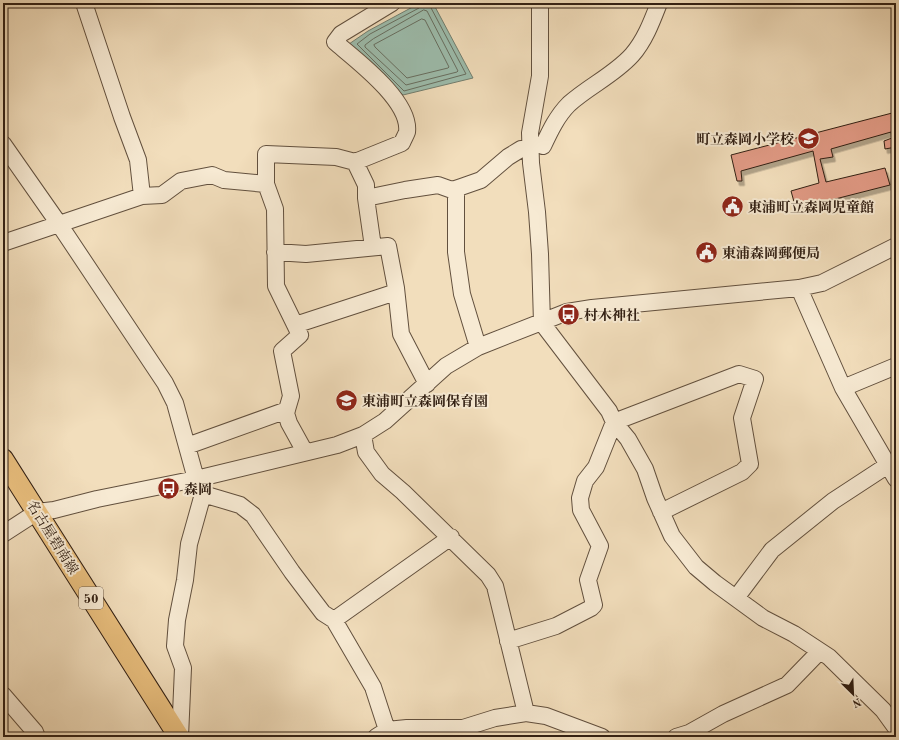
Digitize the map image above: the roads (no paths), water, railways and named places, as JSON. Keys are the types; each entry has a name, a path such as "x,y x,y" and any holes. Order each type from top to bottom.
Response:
{"main road":[{"name":"名古屋碧南線","path":"3,459 180,737"}],"street":[{"path":"84,3 138,160 142,196"},
{"path":"305,452 289,423 286,413 290,396 282,351 300,335 276,286 275,209 266,184 266,154 336,157 355,162 402,143 407,132 406,120 398,102 381,82 335,42 341,34 392,3"},
{"path":"537,148 530,133 540,76 540,3"},
{"path":"659,3 647,31 633,54 623,64 569,104 558,117 537,148 531,163 540,254 542,323 609,411 614,422 628,439 644,469 672,536 696,567 763,618 794,634 829,657 883,710 896,728"},
{"path":"3,144 59,224 165,383 175,403 196,479 203,494 189,544 185,580 177,620 175,646 183,668 180,737"},
{"path":"366,198 438,185 452,190 480,180 508,157 521,149 537,148"},
{"path":"355,162 366,184 366,198 373,247"},
{"path":"3,243 142,196 162,195 181,181 212,175 224,180 266,184"},
{"path":"456,188 456,252 462,294 478,347"},
{"path":"275,252 306,254 388,246 396,292 400,334 427,384"},
{"path":"3,534 37,512 54,510 97,499 196,479 337,445 362,435 385,421 446,366 478,347 567,312 592,308 799,288 822,283 896,246"},
{"path":"799,288 843,388 892,463 896,480"},
{"path":"295,325 396,292"},
{"path":"843,388 896,366"},
{"path":"508,641 556,626 594,605 588,580 600,546 581,510 580,498 584,481 596,467 614,422 739,374 755,379 742,418 750,464 742,472 661,512"},
{"path":"187,446 287,410"},
{"path":"362,435 366,452 382,474 451,537 488,575 495,586 526,713"},
{"path":"736,598 772,550 833,501 892,463"},
{"path":"203,494 240,505 253,515 292,572 323,613 334,620 373,687 382,733 407,728 464,732 496,718 526,713 546,716 596,736"},
{"path":"334,620 451,537"},
{"path":"677,737 689,733 723,714 787,686 820,651"},
{"path":"3,695 35,732 37,737"}],"water":[{"path":"420,3 433,3 473,78 403,95 349,44 368,31"}],"place":[{"name":"町立森岡小学校","path":"809,139"},
{"name":"東浦町立森岡児童館","path":"732,207"},
{"name":"東浦森岡郵便局","path":"706,253"},
{"name":"村木神社","path":"569,315"},
{"name":"東浦町立森岡保育園","path":"347,401"},
{"name":"森岡","path":"168,489"}]}
